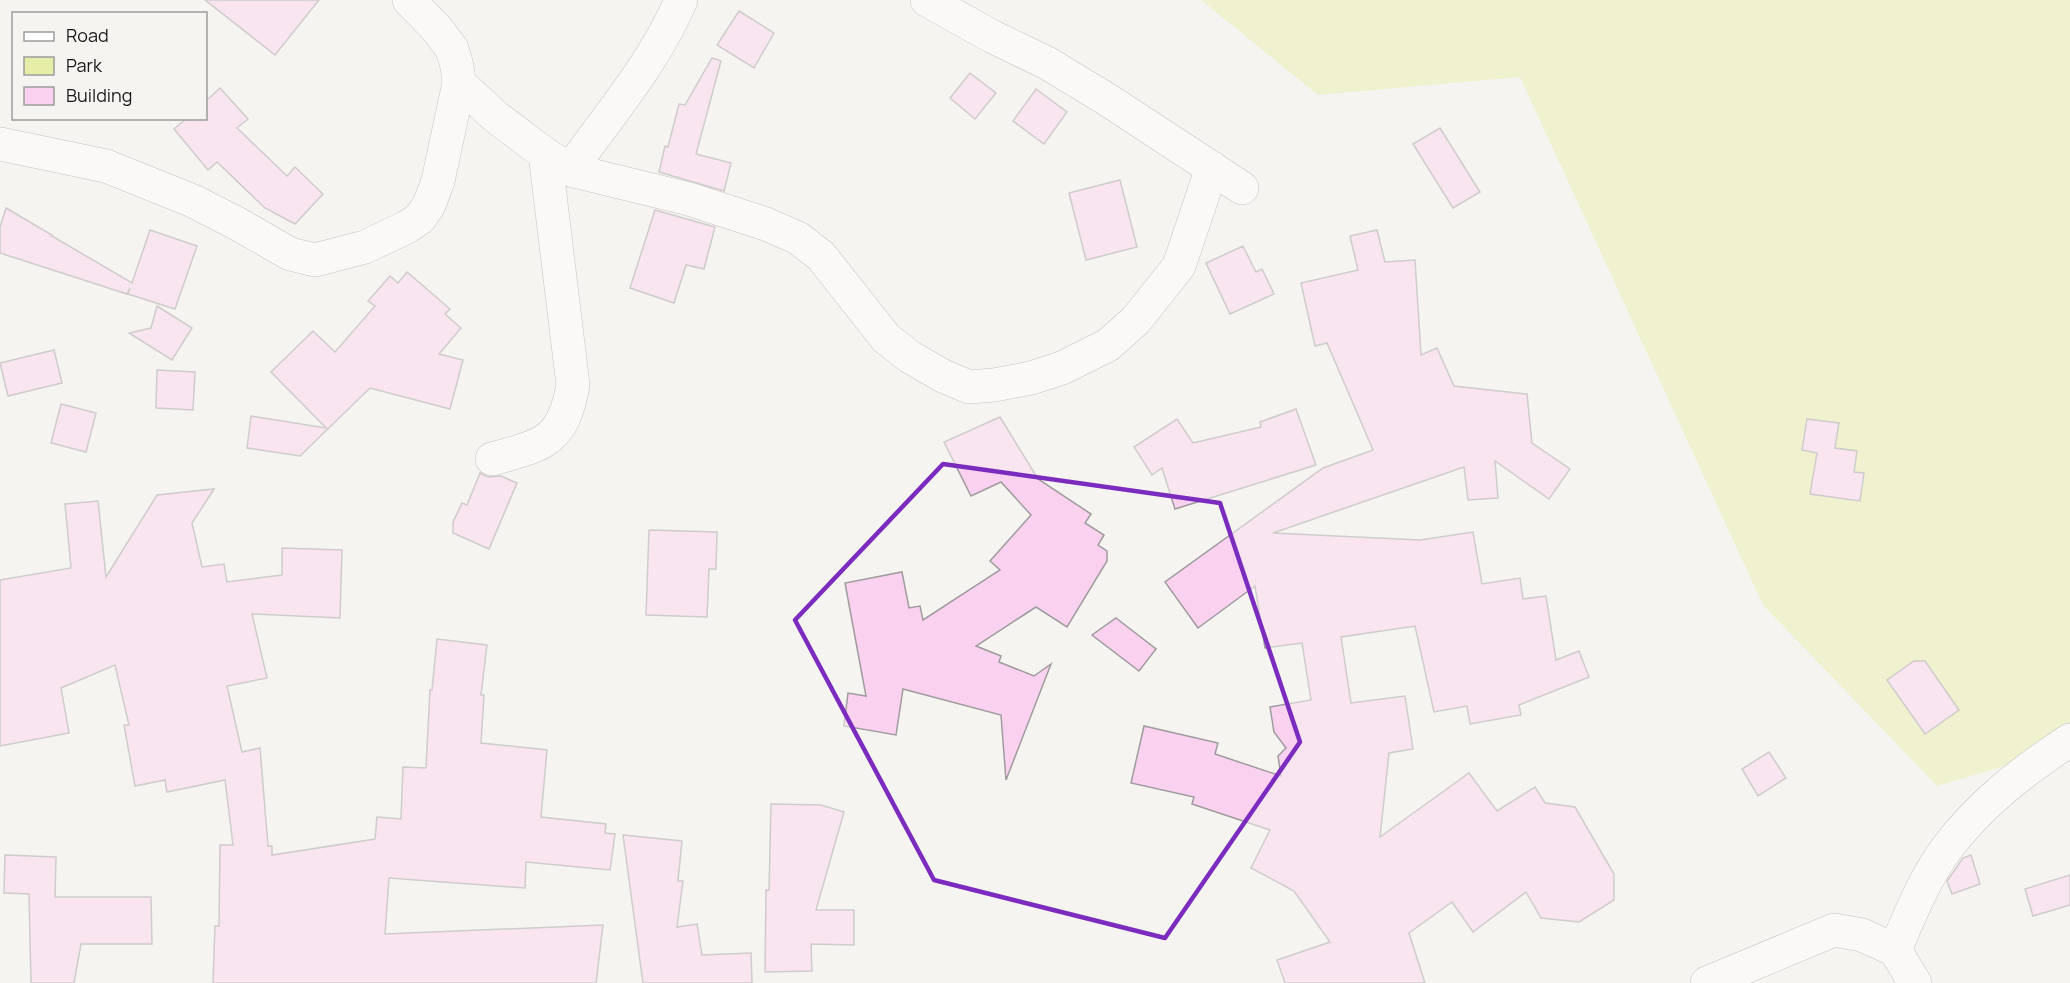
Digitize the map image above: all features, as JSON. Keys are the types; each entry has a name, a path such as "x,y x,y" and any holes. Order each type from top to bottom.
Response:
{"street":[{"path":"0,144 106,166 193,201 290,254 315,260 365,247 407,227 420,218 429,205 438,181 459,83 452,49 437,29 409,0"},
{"path":"492,459 536,447 559,429 570,407 573,385 562,303 558,162 646,62 670,24 681,0"},
{"path":"927,0 1047,63 1242,188"},
{"path":"459,83 496,117 558,162 689,199 766,224 798,238 821,256 886,338 910,357 943,376 969,387 1013,382 1062,368 1108,345 1136,320 1179,266 1212,168"},
{"path":"1895,950 1915,904 1946,849 1983,806 2011,781 2070,740"},
{"path":"1707,983 1834,930 1862,935 1895,950 1915,983"}],"highlighted area":[{"path":"943,464 1220,503 1300,742 1165,938 934,880 795,620"}],"green space":[{"path":"1201,0 2070,0 2070,747 1937,786 1763,605 1520,77 1318,95"}],"building":[{"path":"205,0 319,0 275,55"},
{"path":"739,11 774,33 754,68 717,45"},
{"path":"712,58 721,61 696,154 731,163 724,191 659,172 679,104 685,105"},
{"path":"970,73 996,93 975,119 950,98"},
{"path":"220,88 248,119 237,128 287,176 295,167 323,194 295,224 265,208 217,162 208,170 174,129 185,120 207,120 207,100"},
{"path":"1036,89 1067,112 1044,144 1013,121"},
{"path":"1440,128 1480,192 1453,208 1413,144"},
{"path":"1120,180 1137,247 1086,260 1069,193"},
{"path":"6,208 52,235 51,237 132,283 150,230 197,246 175,309 128,294 130,288 127,294 0,253 0,227"},
{"path":"655,210 715,227 704,269 686,265 674,303 630,288"},
{"path":"1377,230 1385,262 1415,260 1421,355 1437,348 1454,386 1527,394 1532,443 1570,469 1549,499 1495,461 1498,498 1468,500 1464,467 1273,533 1420,540 1473,532 1482,584 1520,578 1523,599 1546,596 1556,660 1579,651 1589,677 1519,705 1521,715 1470,724 1467,706 1434,712 1415,626 1341,637 1351,703 1405,696 1413,749 1389,753 1380,837 1469,773 1497,811 1535,787 1545,803 1575,807 1614,874 1614,900 1579,922 1541,918 1526,892 1473,932 1452,902 1409,933 1425,983 1285,983 1277,960 1330,942 1294,891 1251,868 1270,830 1192,804 1194,797 1131,783 1144,726 1218,743 1215,754 1281,776 1278,756 1286,748 1274,732 1270,707 1311,700 1302,643 1265,648 1255,586 1198,628 1165,582 1323,468 1373,450 1327,343 1315,346 1301,283 1358,270 1350,236"},
{"path":"1243,246 1256,272 1262,269 1274,294 1230,314 1206,263"},
{"path":"407,272 450,309 445,314 461,328 439,354 463,360 450,409 370,388 300,456 247,448 251,416 326,428 271,372 313,331 335,352 375,306 368,301 390,276 398,283"},
{"path":"157,306 192,328 172,360 129,333 151,328"},
{"path":"54,350 62,383 8,396 0,363"},
{"path":"157,370 195,372 193,410 156,408"},
{"path":"61,404 96,413 86,452 51,443"},
{"path":"1296,409 1316,465 1175,509 1162,468 1152,475 1134,447 1177,419 1193,443 1261,427 1260,422"},
{"path":"1000,417 1038,479 1091,514 1085,523 1104,535 1098,545 1107,551 1107,561 1067,627 1036,607 976,646 1001,656 999,662 1034,676 1051,664 1006,780 1001,715 903,689 896,735 844,726 848,693 866,696 845,583 902,572 909,608 920,606 923,620 1000,570 990,561 1031,515 1001,482 971,496 944,442"},
{"path":"1807,419 1839,423 1835,448 1857,451 1854,472 1864,473 1860,501 1810,494 1817,453 1802,450"},
{"path":"480,473 488,477 501,476 517,483 489,549 453,533 453,522 462,503 467,505"},
{"path":"214,489 192,523 202,567 224,564 227,582 282,575 282,548 342,550 340,618 252,614 267,678 227,686 242,752 260,748 268,846 272,846 272,855 375,839 377,817 401,819 403,767 426,768 430,690 432,690 437,639 487,645 481,695 484,695 481,743 547,750 541,817 606,824 605,833 615,834 610,870 526,862 525,888 389,878 385,934 603,925 596,983 213,983 215,926 219,926 220,845 233,845 225,780 167,792 165,780 135,786 124,725 129,725 115,665 61,688 69,733 0,746 0,580 71,568 65,504 98,501 106,577 157,495"},
{"path":"649,530 717,532 716,569 709,569 707,617 646,615"},
{"path":"1116,618 1156,649 1139,671 1092,635"},
{"path":"1914,661 1925,661 1959,710 1925,734 1887,680"},
{"path":"1769,752 1786,778 1758,796 1742,769"},
{"path":"771,804 821,805 844,812 816,910 854,910 854,945 811,944 812,971 765,972 766,890 769,890"},
{"path":"623,835 682,841 678,881 683,881 677,927 697,924 702,955 751,953 752,983 643,983"},
{"path":"5,855 56,857 55,897 151,897 152,944 81,944 74,983 31,983 29,894 4,893"},
{"path":"1971,855 1980,884 1952,894 1947,881 1963,858"},
{"path":"2070,875 2070,905 2033,916 2025,889"}]}
